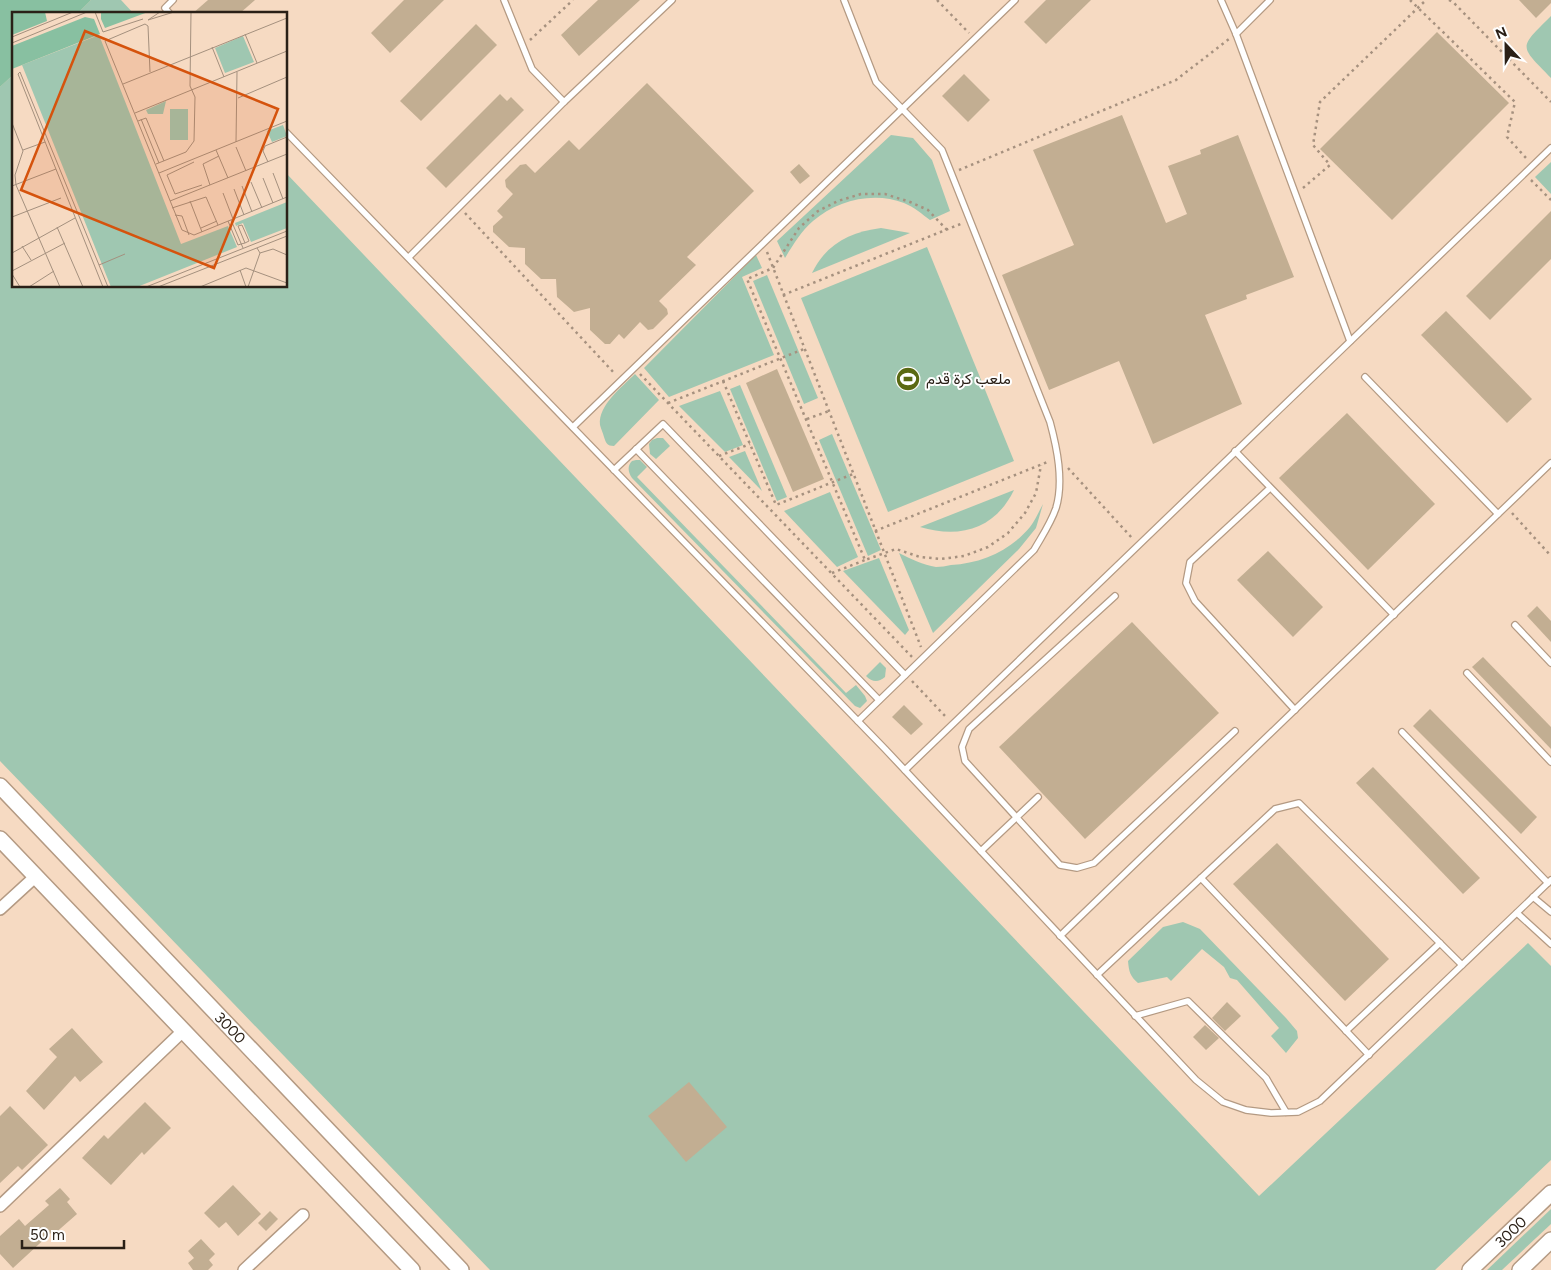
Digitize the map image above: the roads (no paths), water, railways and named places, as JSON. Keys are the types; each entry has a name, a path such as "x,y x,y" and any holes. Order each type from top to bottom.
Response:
{"street":[{"name":"3000","path":"0,786 461,1270"},
{"path":"0,839 412,1270"},
{"path":"0,909 36,876"},
{"path":"0,1206 183,1031"},
{"name":"3000","path":"1470,1270 1551,1194"},
{"path":"244,1270 303,1215"},
{"path":"1520,1270 1551,1240"}],"lane":[{"path":"168,12 165,8 174,0"},
{"path":"504,0 532,69 564,102"},
{"path":"409,257 564,102 672,0"},
{"path":"844,0 876,82 942,150 1050,422 1058,451 1056,507 1048,528 1034,550 858,720"},
{"path":"573,427 1015,0"},
{"path":"1221,0 1236,34 1350,341"},
{"path":"1236,34 1270,0"},
{"path":"288,134 858,720 1196,1080 1223,1102 1246,1110 1298,1112 1320,1101 1550,881 1402,732"},
{"path":"905,770 1551,148"},
{"path":"1365,377 1498,514"},
{"path":"614,470 663,424 905,675"},
{"path":"636,449 879,700"},
{"path":"1235,451 1394,615"},
{"path":"1060,936 1551,463"},
{"path":"1270,488 1190,562 1186,583 1195,601 1295,710"},
{"path":"1115,596 969,729 962,747 965,761 1060,865 1077,868 1094,863 1235,731"},
{"path":"1515,625 1551,663"},
{"path":"1467,672 1551,762"},
{"path":"981,851 1038,798"},
{"path":"1097,975 1275,809 1299,803 1462,965"},
{"path":"1201,878 1369,1055"},
{"path":"1533,897 1551,912"},
{"path":"1517,912 1551,944"},
{"path":"1346,1031 1440,943"},
{"path":"1135,1016 1188,1001 1266,1078 1286,1112"}],"place":[{"name":"ملعب كرة قدم","path":"908,379"}]}
